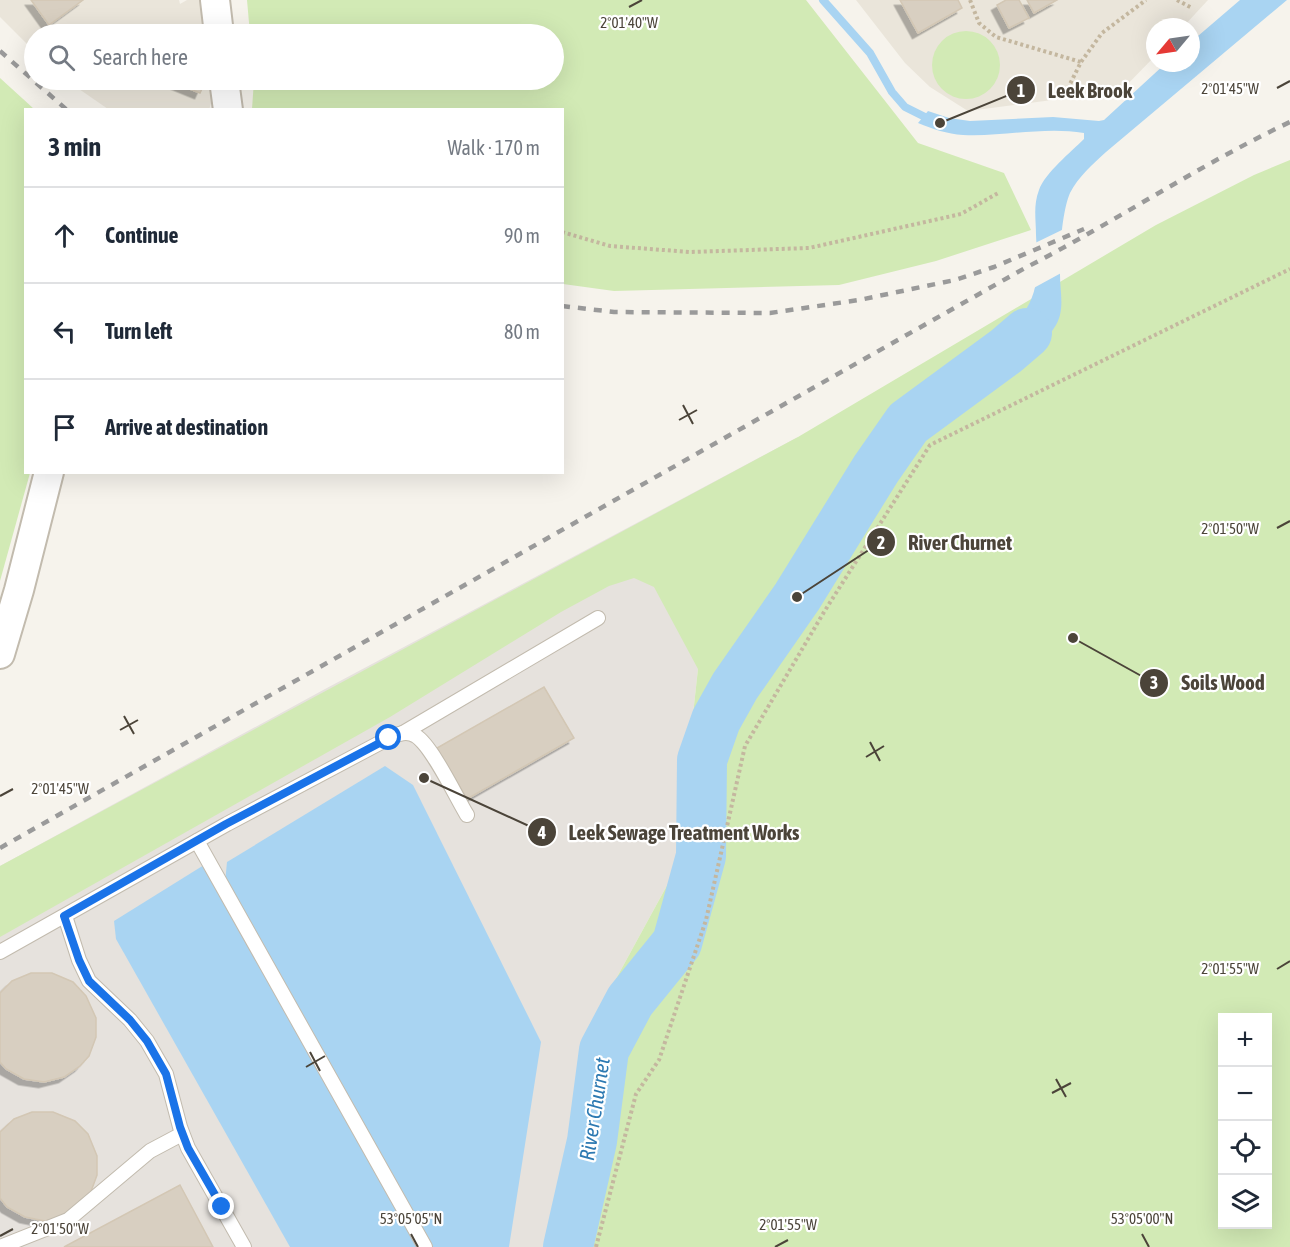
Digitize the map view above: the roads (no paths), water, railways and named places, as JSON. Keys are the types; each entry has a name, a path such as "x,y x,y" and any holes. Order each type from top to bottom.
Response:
{"street":[{"path":"215,0 218,24"},
{"path":"225,90 228,108"},
{"path":"0,654 48,474"}],"lane":[{"path":"0,952 197,841 389,738 403,733 598,618"},
{"path":"403,733 415,735 427,746 467,815"},
{"path":"197,841 425,1247"},
{"path":"64,916 89,981 130,1020 147,1041 166,1074 188,1148 244,1247"},
{"path":"0,1247 68,1220 150,1151 182,1134"}],"water":[{"path":"1240,0 1287,0 1106,152 1077,182 1067,201 1063,222 1059,319 1049,335 1032,352 982,386 967,364 1000,339 1020,319 1027,307 1036,281 1035,207 1037,196 1042,183 1084,139 1084,133 1039,131 963,135 951,134 918,123 928,111 949,118 970,121 1053,117 1104,120 1156,72 1200,72 1200,34"},
{"path":"385,766 413,785 541,1042 509,1247 433,1247 225,883 227,862"},
{"path":"204,865 417,1247 290,1247 116,939 114,921"}],"waterway":[{"path":"823,0 870,53 892,92 905,107 931,120"},
{"name":"River Churnet","path":"568,1247 592,1141 604,1050 630,1001 677,943 701,856 702,760 716,720 735,686 797,597 876,469 908,423 1027,333"}],"railway":[{"path":"0,51 24,72"},
{"path":"44,90 65,108"},
{"path":"0,848 1190,175 1290,122"},
{"path":"564,306 614,312 770,313 859,300 955,280 994,267 1084,229"}],"place":[{"name":"Leek Brook","path":"940,123"},
{"name":"River Churnet","path":"797,597"},
{"name":"Soils Wood","path":"1073,638"},
{"name":"Leek Sewage Treatment Works","path":"424,778"}]}
